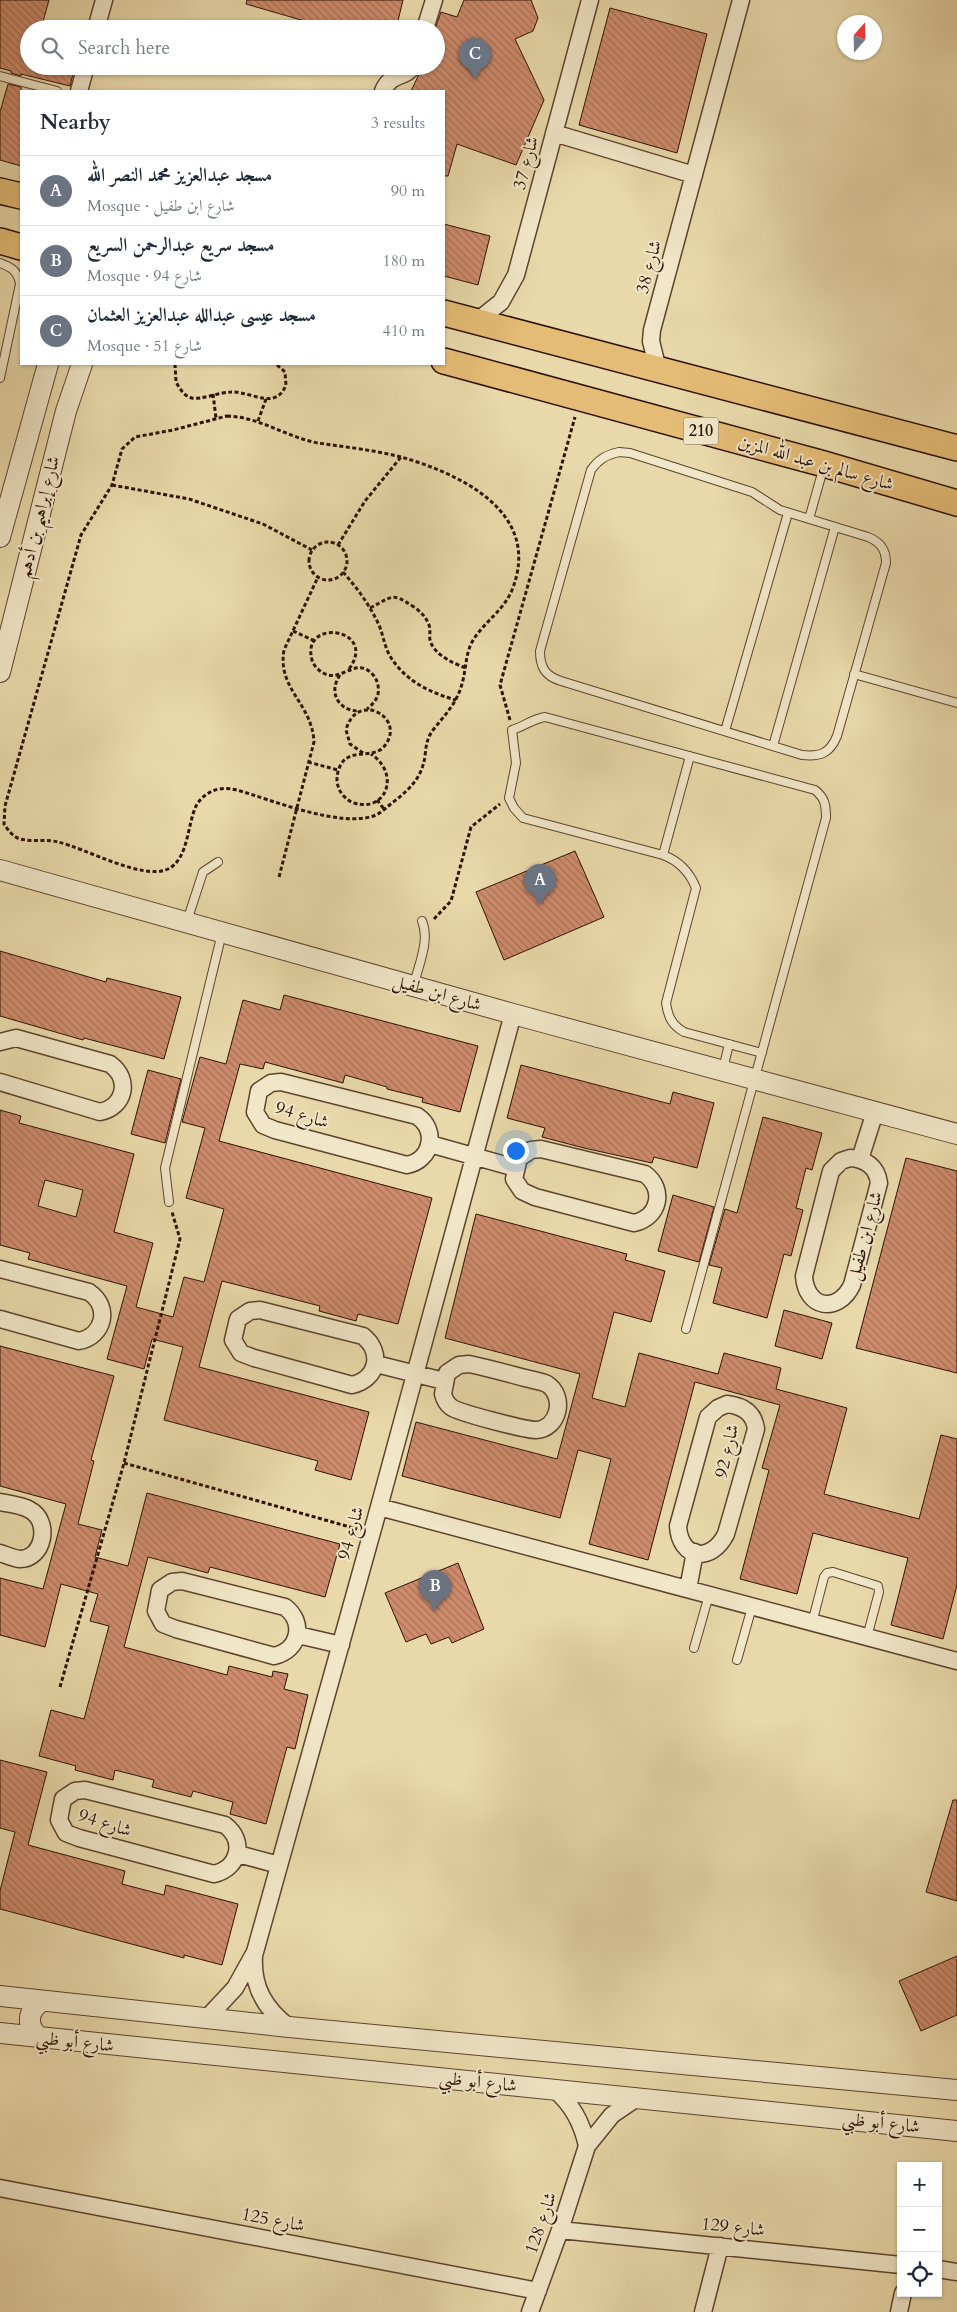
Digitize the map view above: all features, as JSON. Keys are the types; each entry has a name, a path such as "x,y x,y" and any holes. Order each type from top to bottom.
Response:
{"main road":[{"path":"0,191 20,196"},
{"path":"0,242 20,247"},
{"path":"445,313 957,448"},
{"name":"شارع سالم بن عبد الله المزين","path":"445,362 824,464 957,503"}],"street":[{"path":"98,20 104,0"},
{"path":"428,20 434,0"},
{"name":"شارع 37","path":"476,322 501,302 516,275 590,0"},
{"name":"شارع 38","path":"658,370 651,341 652,330 741,0"},
{"path":"79,90 83,75"},
{"path":"384,90 390,79 399,75"},
{"path":"554,133 694,175"},
{"path":"0,242 20,252"},
{"name":"شارع إبراهيم بن أدهم","path":"0,537 48,365"},
{"name":"شارع إبراهيم بن أدهم","path":"0,672 56,449 82,365"},
{"path":"27,440 35,433 45,432 53,439 56,449"},
{"name":"شارع ابن طفيل","path":"0,870 513,1014 957,1134"},
{"name":"شارع 94","path":"289,2027 267,2007 260,1995 253,1966 255,1952 372,1533 513,1014"},
{"path":"0,1042 16,1038 110,1064 120,1073 124,1091 113,1108 100,1112 0,1082"},
{"name":"شارع 94","path":"281,1082 417,1116 427,1125 430,1134 430,1144 426,1154 419,1160 407,1165 275,1130 263,1124 257,1118 255,1112 256,1099 263,1087 271,1083 281,1082"},
{"path":"860,1159 875,1112"},
{"path":"430,1144 516,1168"},
{"path":"541,1149 645,1174 655,1183 658,1192 658,1202 654,1212 647,1218 634,1223 535,1197 522,1191 514,1179 516,1168 519,1158 523,1154 531,1150 541,1149"},
{"name":"شارع ابن طفيل","path":"850,1158 860,1159 870,1164 876,1170 879,1183 852,1285 846,1297 839,1302 834,1304 822,1303 808,1295 804,1276 831,1171 841,1161 850,1158"},
{"path":"0,1269 89,1292 99,1302 103,1311 103,1320 98,1330 92,1336 79,1341 0,1319"},
{"path":"260,1310 363,1336 373,1345 376,1354 376,1364 372,1374 365,1380 352,1385 241,1353 234,1340 235,1327 242,1315 250,1311 260,1310"},
{"path":"376,1364 444,1381"},
{"path":"459,1364 469,1364 546,1383 555,1393 559,1402 558,1412 548,1426 535,1430 463,1412 450,1406 445,1399 443,1394 444,1381 451,1368 459,1364"},
{"name":"شارع 92","path":"727,1404 737,1405 752,1416 756,1429 723,1540 720,1546 712,1552 707,1554 695,1552 682,1544 678,1536 678,1526 708,1417 718,1408 727,1404"},
{"path":"0,1502 30,1510 40,1519 43,1528 43,1538 38,1548 32,1554 19,1559 0,1554"},
{"path":"379,1507 957,1661"},
{"path":"688,1589 695,1552"},
{"path":"182,1581 285,1607 295,1616 298,1635 294,1645 287,1651 274,1656 163,1624 156,1611 157,1598 164,1586 172,1582 182,1581"},
{"path":"298,1635 341,1645"},
{"name":"شارع 94","path":"85,1790 225,1825 234,1834 238,1844 238,1854 234,1863 227,1870 214,1874 205,1872 66,1833 58,1820 60,1807 67,1795 75,1791 85,1790"},
{"path":"238,1854 280,1865"},
{"name":"شارع 94","path":"207,2018 236,1988 255,1952"},
{"name":"شارع أبو ظبي","path":"0,1996 289,2027 957,2090"},
{"path":"41,2039 34,2033 29,2024 34,2006 42,2001"},
{"name":"شارع أبو ظبي","path":"0,2033 41,2039 957,2130"},
{"path":"554,2089 576,2114 587,2146"},
{"name":"شارع 128","path":"530,2312 560,2230 587,2146 612,2115 637,2098"},
{"name":"شارع 125","path":"0,2188 538,2291"},
{"name":"شارع 129","path":"560,2230 897,2265"},
{"path":"703,2312 720,2246"},
{"path":"942,2270 957,2272"},
{"path":"899,2312 902,2297"}],"lane":[{"path":"0,76 53,90"},
{"path":"0,263 13,269 17,274 20,284 0,378"},
{"path":"618,452 630,453 752,492 773,506 809,519 874,540 880,544 886,556 886,563 837,736 829,749 815,756 802,755 560,681 551,678 544,670 540,661 540,651 591,470 598,460 607,454 618,452"},
{"path":"809,519 824,464"},
{"path":"725,731 788,512"},
{"path":"773,746 835,527"},
{"path":"854,674 957,703"},
{"path":"686,1329 755,1079 826,818 826,802 822,795 815,790 545,717 536,718 528,724 512,730 516,763 509,798 514,808 523,818 663,855 682,866 692,878 696,888 666,1003 668,1016 676,1027 684,1032 762,1053"},
{"path":"663,855 690,756"},
{"path":"186,923 203,872 218,862"},
{"path":"413,986 426,938 422,921"},
{"path":"169,1202 165,1168 222,933"},
{"path":"722,1070 729,1044"},
{"path":"812,1622 824,1577 827,1573 833,1572 878,1586 879,1592 867,1637"},
{"path":"694,1648 709,1595"},
{"path":"737,1660 752,1606"}],"path":[{"path":"175,365 176,382 184,393 196,399 213,394 231,392 249,394 266,399 279,396 286,385 285,372 277,365"},
{"path":"213,394 216,418"},
{"path":"512,730 500,685 580,398"},
{"path":"258,421 266,399"},
{"path":"242,416 258,421 283,433 312,442 401,457 455,476 478,489 497,506 513,527 518,548 518,562 512,590 502,609 478,633 472,644 456,700 441,722 430,733 420,775 410,790 377,815 357,820 339,819 237,790 222,788 214,790 201,798 196,804 177,862 168,869 156,872 128,867 101,858 76,846 49,840 21,839 7,829 3,812 81,535 112,485 122,449 130,440 140,435 173,430 216,418 242,416"},
{"path":"338,545 365,501 401,457"},
{"path":"112,485 198,502 263,524 312,550"},
{"path":"327,542 338,545 346,554 347,560 343,572 332,580 318,577 314,574 309,562 312,550 316,546 327,542"},
{"path":"343,572 364,597 379,625 389,655 402,671 418,684 436,694 456,700"},
{"path":"279,877 314,742 311,721 290,688 283,670 284,650 318,577"},
{"path":"370,608 390,598 398,597 406,600 423,614 430,626 430,640 437,650 455,664 466,668"},
{"path":"293,631 315,641"},
{"path":"349,669 355,656 355,649 347,636 334,631 320,636 315,641 311,654 316,667 328,675 340,674 349,669 363,668 375,677 378,684 377,699 348,722 347,737 356,750 371,754 378,752 388,741 390,726 381,714 366,709"},
{"path":"340,674 334,686 336,699 346,709 359,712"},
{"path":"363,753 348,757 338,770 338,786 347,799 362,804 377,800 387,787 387,771 384,764 371,754"},
{"path":"308,762 338,770"},
{"path":"425,929 451,901 471,827 509,798"},
{"path":"377,800 384,809"},
{"path":"60,1687 124,1464 180,1240 169,1202"},
{"path":"124,1464 372,1533"}],"building":[{"path":"0,0 49,0 43,20 20,20 21,76 0,68"},
{"path":"247,0 403,0 398,20 301,20 246,4"},
{"path":"464,0 531,0 538,18 533,31 515,39 544,100 516,165 457,144 448,176 445,176 445,90 411,90 419,75 445,75 445,20 438,20 441,12 457,17"},
{"path":"610,8 707,34 677,153 579,125"},
{"path":"25,75 73,75 70,86"},
{"path":"8,84 21,87 20,166 0,160 0,112"},
{"path":"445,224 490,236 478,285 445,276"},
{"path":"575,851 604,917 504,960 476,892"},
{"path":"0,951 106,982 107,978 181,997 164,1059 84,1038 83,1040 0,1016"},
{"path":"284,995 478,1046 460,1112 422,1102 423,1098 387,1089 387,1087 345,1075 343,1083 265,1062 263,1069 240,1064 219,1141 432,1198 398,1324 358,1314 356,1321 319,1311 320,1306 222,1281 199,1367 369,1412 351,1480 315,1470 318,1461 164,1420 183,1347 152,1339 144,1369 107,1359 127,1286 28,1259 30,1253 0,1245 0,1110 21,1116 19,1123 134,1154 114,1232 153,1243 136,1307 173,1317 184,1277 204,1282 224,1209 186,1198 205,1128 182,1122 200,1057 226,1064 243,1000 280,1010","holes":["45,1180 83,1190 76,1217 38,1206"]},
{"path":"521,1065 670,1104 673,1092 714,1103 697,1168 654,1157 652,1163 542,1137 545,1128 507,1118"},
{"path":"148,1070 181,1079 165,1143 131,1134"},
{"path":"763,1117 822,1133 812,1170 806,1168 796,1208 803,1210 791,1256 784,1254 767,1318 713,1303 722,1268 709,1265 725,1209 737,1213"},
{"path":"906,1158 957,1171 957,1373 856,1348"},
{"path":"673,1195 714,1207 699,1262 658,1251"},
{"path":"476,1214 627,1254 625,1260 665,1271 651,1322 614,1312 592,1398 625,1407 639,1353 718,1374 724,1353 781,1368 776,1389 847,1408 824,1494 919,1519 941,1435 957,1439 957,1585 943,1639 891,1625 908,1558 813,1533 797,1594 740,1579 769,1470 762,1468 780,1405 695,1382 648,1560 589,1544 611,1459 578,1450 560,1518 402,1476 416,1422 557,1459 580,1374 445,1338"},
{"path":"784,1310 832,1323 822,1359 775,1346"},
{"path":"0,1346 114,1376 91,1460 94,1461 78,1524 102,1530 95,1557 128,1566 147,1493 340,1544 325,1597 210,1567 208,1573 148,1557 124,1647 227,1675 229,1666 272,1677 273,1671 288,1674 284,1689 308,1695 295,1749 287,1747 266,1824 230,1814 233,1802 193,1791 191,1797 152,1787 154,1780 115,1770 113,1780 75,1770 76,1766 39,1756 51,1710 84,1719 109,1626 90,1621 98,1594 61,1584 45,1647 0,1635 0,1578 43,1589 66,1504 0,1486"},
{"path":"458,1563 484,1629 452,1643 449,1637 431,1644 426,1634 406,1642 385,1593"},
{"path":"0,1760 47,1772 28,1845 125,1871 122,1884 164,1895 166,1885 238,1904 222,1965 184,1955 184,1958 0,1909 0,1891 15,1832 0,1828"},
{"path":"953,1800 957,1800 957,1901 926,1892"},
{"path":"957,1956 957,2015 921,2031 899,1981"}],"place":[{"name":"مسجد عيسى عبدالله عبدالعزيز العثمان","path":"475,79"},
{"name":"مسجد عبدالعزيز محمد النصر الله","path":"540,905"},
{"name":"مسجد سريع عبدالرحمن السريع","path":"435,1611"}]}
